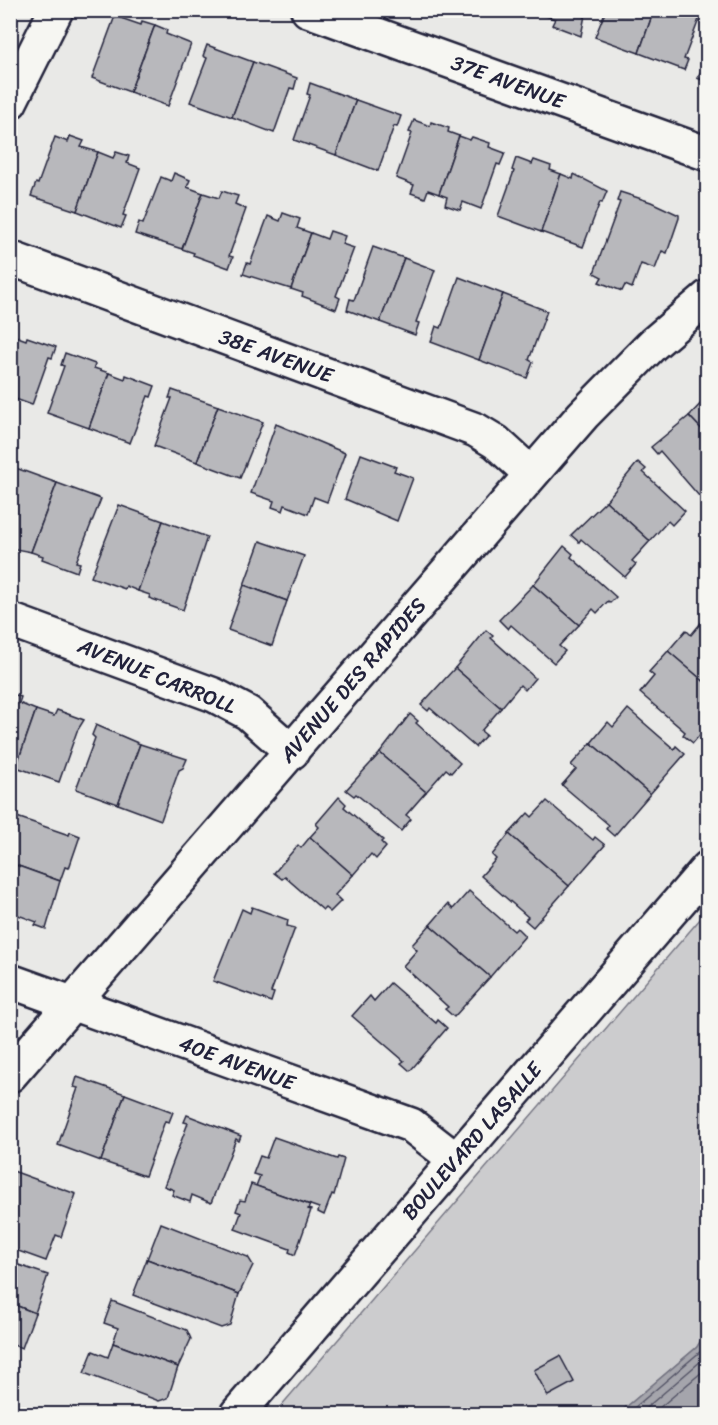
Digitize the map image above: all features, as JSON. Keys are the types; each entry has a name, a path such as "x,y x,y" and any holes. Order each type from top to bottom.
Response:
{"street":[{"path":"10,102 56,10"},
{"name":"37E AVENUE","path":"308,10 708,154"},
{"name":"38E AVENUE","path":"10,258 476,430 496,442 531,474"},
{"name":"AVENUE DES RAPIDES","path":"10,1075 531,474 624,372 708,297"},
{"name":"AVENUE CARROLL","path":"10,620 214,695 248,713 292,752"},
{"name":"BOULEVARD LASALLE","path":"237,1414 708,868"},
{"name":"40E AVENUE","path":"10,981 411,1125 456,1160"}],"shaded area":[{"path":"707,911 708,1330 697,1347 618,1414 406,1414 394,1408 366,1414 274,1414"}],"water":[{"path":"707,1330 707,1414 618,1414 697,1347"}],"building":[{"path":"538,10 586,10 581,36 552,25 555,19 537,13"},
{"path":"606,10 654,10 639,53 595,37"},
{"path":"654,10 690,10 701,14 684,59 688,60 684,70 639,53"},
{"path":"115,16 141,25 142,21 155,25 130,92 92,78"},
{"path":"155,25 167,30 166,34 191,44 168,106 130,92"},
{"path":"207,45 253,62 232,117 190,102 207,58 203,56"},
{"path":"708,59 708,82 697,78"},
{"path":"253,62 297,78 294,89 290,88 274,133 232,117"},
{"path":"310,83 356,100 336,155 294,140 310,95 307,94"},
{"path":"356,100 401,116 397,127 394,126 378,171 336,155"},
{"path":"414,120 430,126 431,122 449,128 448,132 459,136 439,194 428,190 425,198 411,193 414,185 396,178 412,133 409,132"},
{"path":"70,136 84,141 81,147 98,152 77,211 31,196 36,183 38,184 55,137 68,142"},
{"path":"459,136 470,140 472,137 490,143 489,147 505,153 500,165 497,164 481,209 463,202 460,210 445,205 447,197 439,194"},
{"path":"98,152 113,158 116,152 129,156 127,163 140,168 123,215 126,216 121,228 77,211"},
{"path":"516,158 532,164 534,160 551,166 550,170 561,174 541,232 498,216 514,171 512,170"},
{"path":"174,173 190,180 187,187 203,193 182,249 135,234 139,222 143,224 161,177 171,181"},
{"path":"561,174 573,179 574,174 607,191 602,203 600,202 583,247 541,232"},
{"path":"222,191 238,196 235,204 246,209 229,256 233,257 229,268 182,249 203,193 219,198"},
{"path":"620,192 651,202 679,215 667,253 662,251 655,269 641,264 632,288 625,285 622,291 599,282 602,277 594,273 620,202 617,201"},
{"path":"283,213 300,219 297,228 311,233 291,289 243,274 247,263 250,264 268,216 280,221"},
{"path":"330,231 345,236 342,244 354,248 336,296 340,298 336,309 302,296 303,293 291,289 311,233 327,239"},
{"path":"373,247 404,258 380,322 347,310 350,299 354,300"},
{"path":"404,258 435,270 416,322 419,323 415,335 380,322"},
{"path":"459,277 503,294 479,360 431,342 436,326 441,328"},
{"path":"503,294 547,311 529,360 533,362 527,378 479,360"},
{"path":"10,334 56,347 52,358 49,357 32,405 10,397"},
{"path":"65,353 95,364 94,368 109,373 89,428 47,413 64,366 61,365"},
{"path":"109,373 125,379 126,375 155,386 151,397 148,396 130,443 89,428"},
{"path":"172,390 218,406 197,462 154,446 172,398 169,398"},
{"path":"708,396 708,436 689,416"},
{"path":"218,406 263,422 240,478 197,462"},
{"path":"689,416 708,436 708,488 699,496 660,451 657,454 651,447"},
{"path":"276,424 345,453 327,502 314,497 308,514 285,505 283,511 272,507 274,501 251,493"},
{"path":"361,454 396,467 394,471 413,478 397,521 345,499"},
{"path":"638,462 646,469 643,472 685,511 672,525 668,521 650,541 606,501"},
{"path":"13,467 57,483 31,552 10,548"},
{"path":"57,483 101,499 76,562 80,563 77,572 42,559 43,556 31,552"},
{"path":"606,501 650,541 632,561 636,564 625,577 581,539 579,542 571,535"},
{"path":"119,505 163,521 138,591 91,577"},
{"path":"163,521 207,537 183,610 149,598 150,595 138,591"},
{"path":"260,541 304,556 287,601 244,585"},
{"path":"564,546 573,554 571,557 616,597 610,603 608,601 597,613 593,609 579,625 533,585"},
{"path":"244,585 287,601 272,646 228,630"},
{"path":"533,585 579,625 559,646 565,651 554,663 511,625 508,629 499,620"},
{"path":"706,617 708,618 708,685 668,651 686,630 691,635"},
{"path":"486,630 493,636 491,638 535,678 525,690 520,685 501,708 455,668"},
{"path":"668,651 708,685 708,725 693,743 683,735 685,732 640,693 654,676 649,672"},
{"path":"455,668 501,708 481,731 486,735 475,747 430,708 428,711 421,705"},
{"path":"10,693 21,697 19,703 36,710 16,767 10,765"},
{"path":"628,709 674,749 676,746 685,754 650,794 591,743 608,722 613,727"},
{"path":"36,710 54,716 57,710 84,720 77,731 59,782 16,767"},
{"path":"410,714 418,721 416,723 460,763 451,773 446,769 426,792 380,753"},
{"path":"96,725 140,744 118,804 76,789 95,738 92,735"},
{"path":"591,743 650,794 614,836 606,829 609,825 562,785 576,769 571,765"},
{"path":"140,744 187,759 183,768 179,770 161,820 118,804"},
{"path":"380,753 426,792 406,815 411,819 401,831 356,794 354,796 346,790"},
{"path":"339,797 346,804 344,807 383,840 381,842 386,847 376,859 371,854 353,875 310,837 319,827 316,824"},
{"path":"547,801 593,840 595,837 605,845 569,886 509,834 528,813 532,817"},
{"path":"17,817 69,835 70,832 80,836 69,868 65,867 60,881 10,863 10,825 14,826"},
{"path":"509,834 569,886 533,927 525,920 528,917 481,876 496,859 492,855"},
{"path":"310,837 353,875 335,895 341,901 330,912 325,908 323,910 285,877 282,879 274,873 298,845 301,848"},
{"path":"10,863 60,881 46,929 35,925 37,922 10,912"},
{"path":"469,891 514,931 517,928 525,936 490,977 430,925 448,904 453,909"},
{"path":"252,907 288,920 287,926 295,928 271,992 274,993 271,1002 213,981 242,909 250,913"},
{"path":"430,925 490,977 454,1017 445,1009 448,1007 403,966 417,950 412,945"},
{"path":"390,983 436,1023 438,1020 447,1028 410,1071 401,1063 404,1061 352,1016 370,996 374,1001"},
{"path":"77,1077 125,1094 101,1161 58,1145 78,1088 74,1087"},
{"path":"125,1094 173,1112 169,1122 165,1121 145,1176 101,1161"},
{"path":"187,1115 241,1136 239,1141 236,1139 211,1203 192,1195 190,1202 172,1195 174,1190 164,1186 188,1123 184,1122"},
{"path":"274,1137 337,1159 338,1157 344,1159 334,1195 332,1194 324,1215 318,1212 319,1208 256,1186 260,1176 253,1174 260,1156 266,1158"},
{"path":"13,1171 76,1194 61,1237 56,1235 46,1261 10,1248 10,1179"},
{"path":"251,1184 310,1205 308,1209 311,1210 295,1255 289,1252 290,1249 235,1229 241,1213 236,1211 240,1200 245,1201"},
{"path":"161,1223 248,1257 253,1265 239,1294 147,1259"},
{"path":"147,1259 239,1294 230,1325 221,1328 133,1295"},
{"path":"10,1262 48,1275 35,1313 10,1303"},
{"path":"112,1301 187,1330 191,1339 178,1367 113,1343 118,1328 104,1323"},
{"path":"10,1303 35,1313 22,1348 10,1344"},
{"path":"113,1343 178,1367 168,1398 159,1401 84,1373 93,1351 108,1357"},
{"path":"560,1356 574,1382 548,1396 534,1370"}]}
